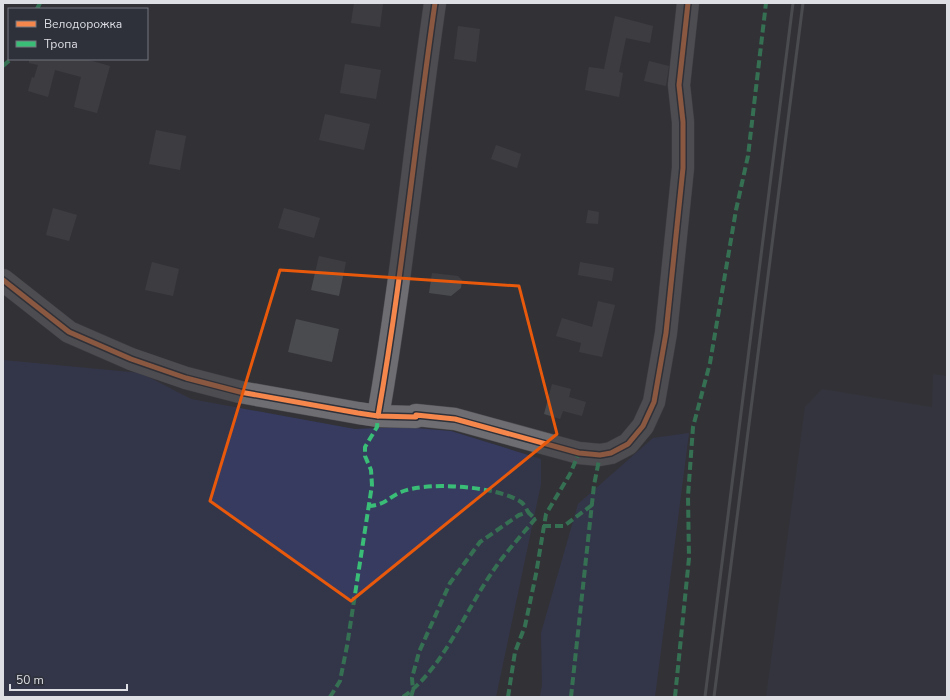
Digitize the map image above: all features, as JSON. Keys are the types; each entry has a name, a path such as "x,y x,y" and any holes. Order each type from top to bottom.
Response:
{"street":[{"path":"378,416 410,203 420,106 435,3"},
{"path":"3,280 69,332 131,359 186,378 240,392 378,416 416,417 416,415 455,419 579,453 600,455 611,453 628,444 643,426 654,402 666,333 683,168 682,122 679,85 688,3"}],"highlighted area":[{"path":"280,270 519,286 557,434 351,601 210,501"}],"shaded area":[{"path":"3,360 141,373 191,399 355,429 404,427 451,431 541,459 541,484 496,697 3,697"},
{"path":"933,374 947,376 947,697 766,697 805,407 822,389 932,407"},
{"path":"689,433 655,697 540,697 542,685 541,633 578,504 653,438"}],"building":[{"path":"354,3 383,4 380,27 351,23"},
{"path":"615,16 653,26 650,43 626,38 619,72 623,73 619,97 585,90 589,67 604,69"},
{"path":"458,26 480,29 476,62 454,59"},
{"path":"29,60 89,60 110,66 97,113 74,107 81,77 55,70 48,97 28,91 32,77 34,78 38,65 29,63"},
{"path":"649,61 669,66 666,86 644,81"},
{"path":"345,64 381,70 376,99 340,93"},
{"path":"325,114 370,124 364,150 319,140"},
{"path":"156,130 186,136 180,170 149,164"},
{"path":"496,145 521,154 517,168 491,159"},
{"path":"53,208 77,215 69,241 46,235"},
{"path":"284,208 320,218 314,238 278,228"},
{"path":"588,210 599,212 598,224 586,223"},
{"path":"319,256 346,262 339,296 311,290"},
{"path":"152,262 179,269 173,296 145,290"},
{"path":"580,262 614,268 612,281 578,275"},
{"path":"432,273 458,276 462,280 461,288 451,296 429,293"},
{"path":"598,301 615,305 602,357 579,352 581,343 556,336 562,318 592,327"},
{"path":"296,319 339,329 332,362 288,352"},
{"path":"552,384 571,389 569,397 586,402 582,416 563,411 560,419 544,414"}],"railway":[{"path":"705,697 793,3"},
{"path":"714,697 803,3"}],"marked path":[{"path":"38,8 40,3"},
{"path":"675,697 689,558 688,496 693,427 710,363 736,210 748,156 766,3"},
{"path":"3,66 10,60"},
{"path":"330,697 340,681 347,646 372,485 371,470 365,456 365,447 377,427 378,416"},
{"path":"508,697 515,652 525,626 536,574 546,514 570,474 579,453"},
{"path":"571,697 594,485 600,455"},
{"path":"368,506 379,504 396,494 412,489 444,486 496,492 521,502 528,512"},
{"path":"543,526 564,526 592,505"},
{"path":"411,697 413,690 412,678 419,652 450,583 480,542 519,515 528,512 535,519"},
{"path":"403,697 430,671 442,655 498,564 535,519 539,517"}],"cycle path":[{"path":"378,416 387,365 435,3"},
{"path":"3,280 69,332 131,359 186,378 240,392 358,413 378,416 416,417 416,415 455,419 579,453 600,455 611,453 628,444 643,426 654,402 666,333 683,168 683,122 679,85 688,3"}]}
